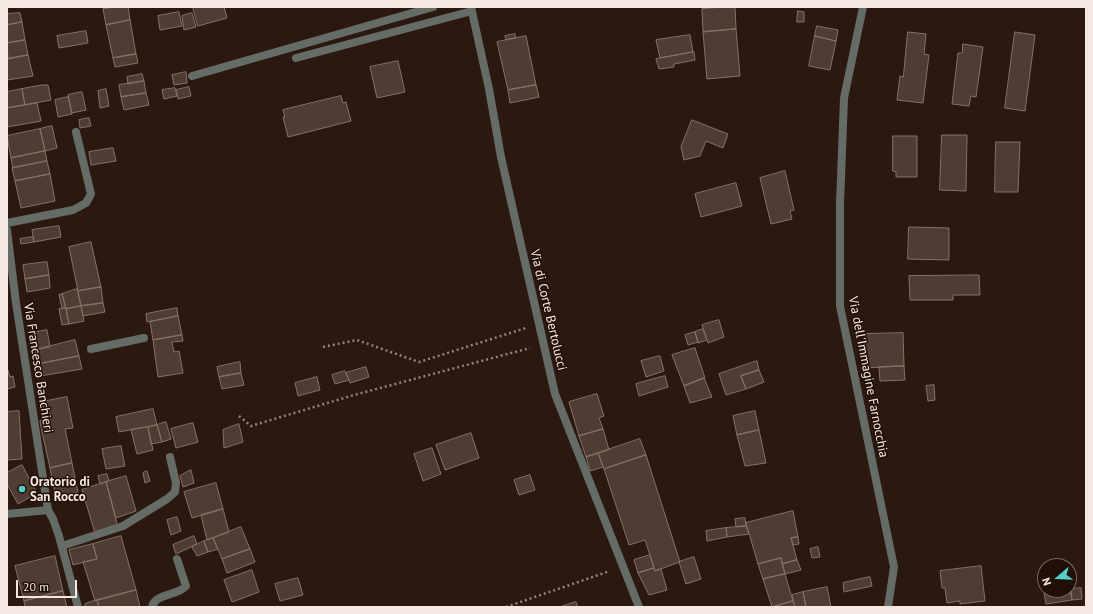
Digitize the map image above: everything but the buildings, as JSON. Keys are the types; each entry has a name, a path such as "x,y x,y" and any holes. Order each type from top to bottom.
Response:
{"street":[{"path":"192,76 433,7"},
{"name":"Via dell'Immagine Farnocchia","path":"863,7 844,98 840,208 840,306 894,567 888,607"},
{"path":"296,58 471,9"},
{"name":"Via di Corte Bertolucci","path":"471,9 489,89 501,157 555,394 639,607"},
{"path":"7,223 73,210 86,203 91,194 76,132"},
{"name":"Via Francesco Banchieri","path":"7,230 16,303 48,510 53,519 62,546 78,604"},
{"path":"91,349 144,338"},
{"path":"62,546 123,526 167,499 175,492 176,483 170,457"},
{"path":"7,514 48,510"},
{"path":"152,607 156,600 183,590 186,586 177,559"}],"path":[{"path":"323,347 357,340 419,362 539,324"},
{"path":"239,416 251,426 354,395 544,344"},
{"path":"506,607 623,567"}],"place":[{"name":"Oratorio di San Rocco","path":"22,489"}]}
